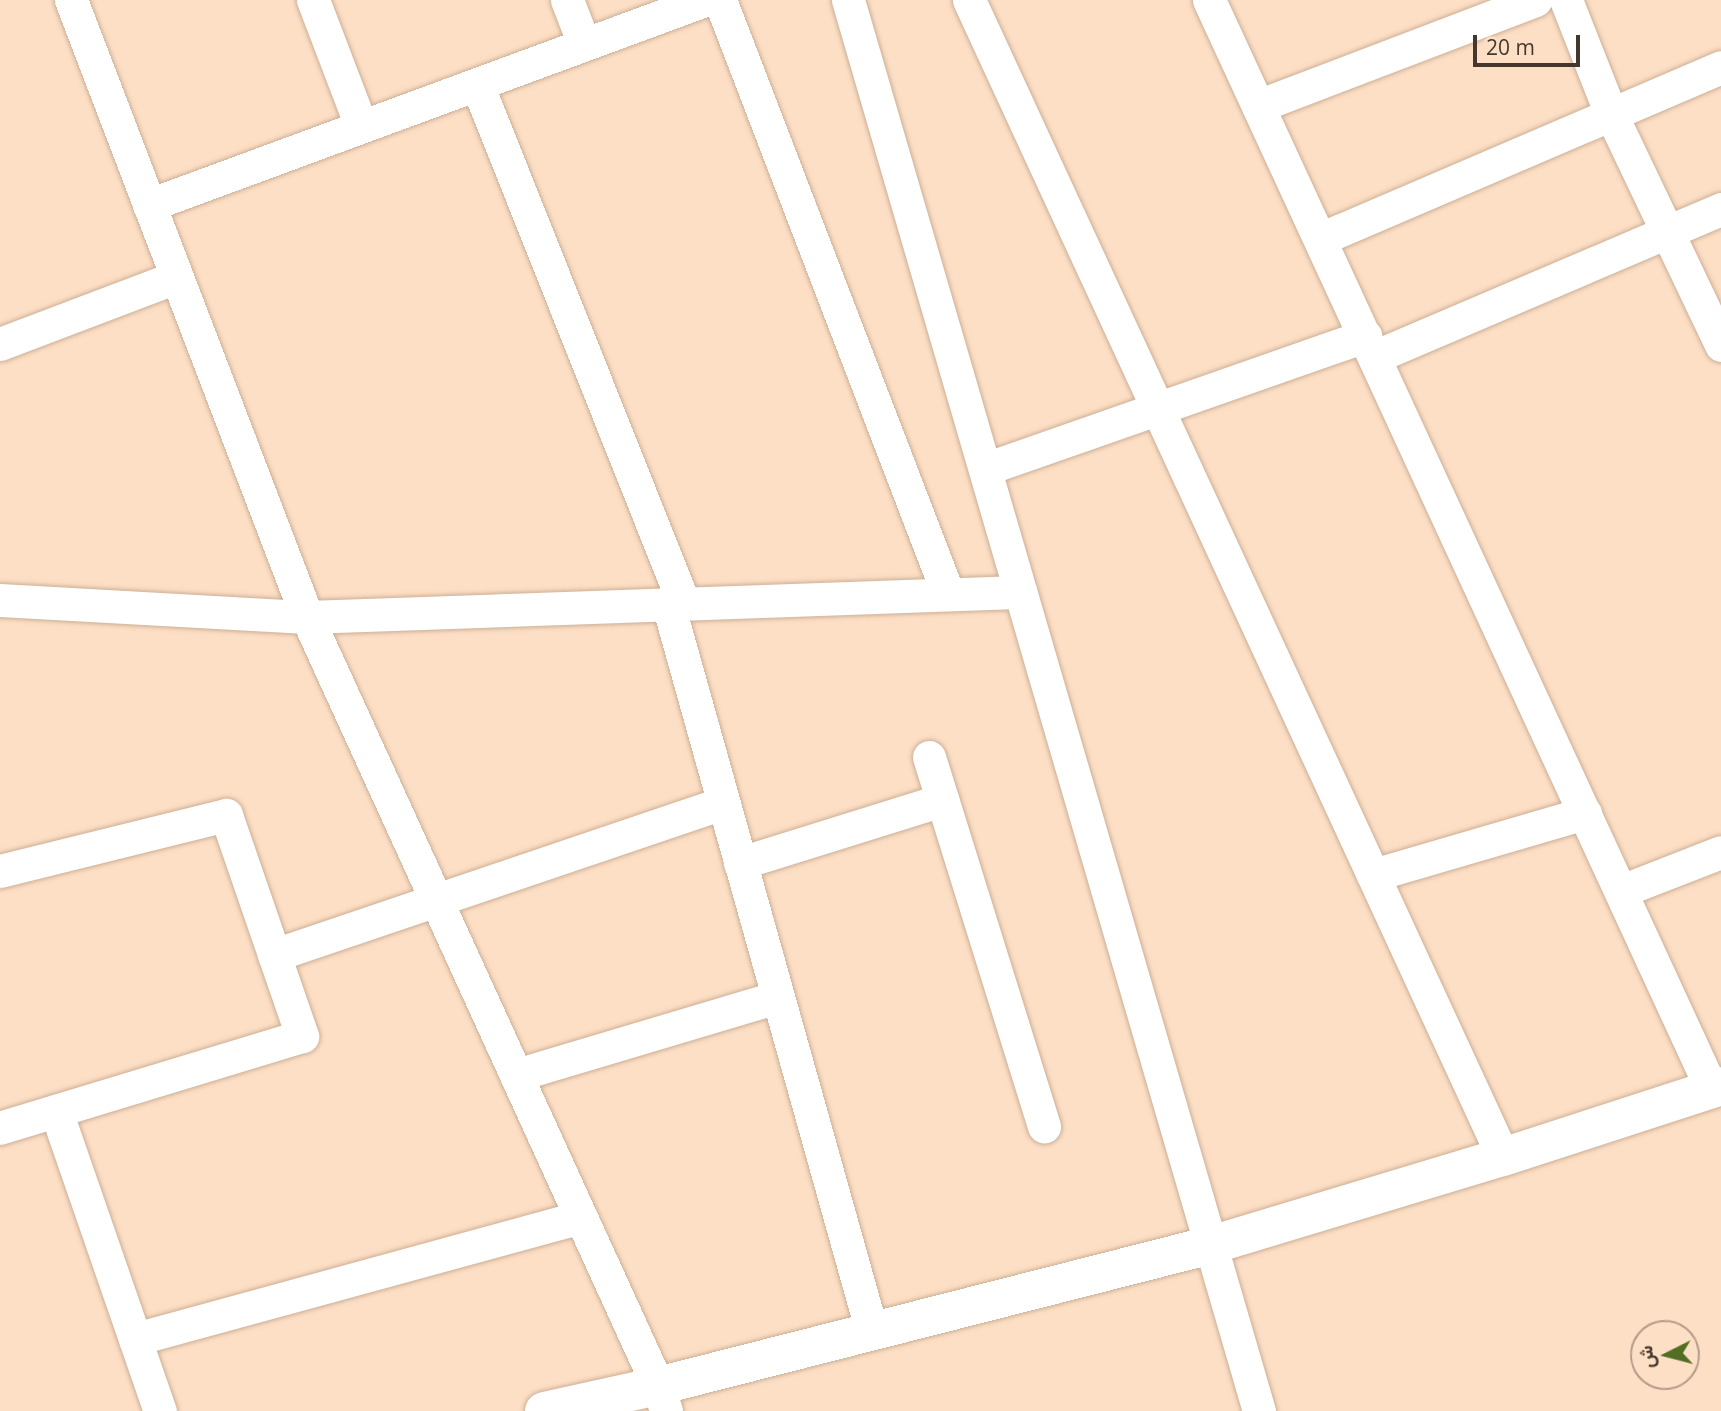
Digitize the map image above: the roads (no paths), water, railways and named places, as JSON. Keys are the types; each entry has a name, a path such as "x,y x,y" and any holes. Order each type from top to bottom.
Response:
{"street":[{"path":"71,0 307,617 662,1399"},
{"path":"313,0 361,126"},
{"path":"567,0 584,44"},
{"path":"149,205 705,0"},
{"path":"720,0 948,594"},
{"path":"848,0 1259,1411"},
{"path":"969,0 1503,1157"},
{"path":"544,1411 662,1399 872,1332 1212,1245 1503,1157 1716,1088 1621,891 1209,0"},
{"path":"1258,106 1535,0"},
{"path":"1566,0 1611,114 1721,345"},
{"path":"1320,239 1721,67"},
{"path":"477,84 676,604 723,803 872,1332"},
{"path":"985,470 1158,408 1369,346 1721,209"},
{"path":"0,344 176,277"},
{"path":"0,600 307,617 1021,592"},
{"path":"929,757 1044,1126"},
{"path":"740,863 942,800"},
{"path":"274,955 723,803"},
{"path":"1373,875 1585,813"},
{"path":"0,872 226,815 302,1036 0,1128"},
{"path":"1621,891 1721,852"},
{"path":"516,1075 778,997"},
{"path":"56,1111 160,1411"},
{"path":"135,1339 581,1217"}]}
